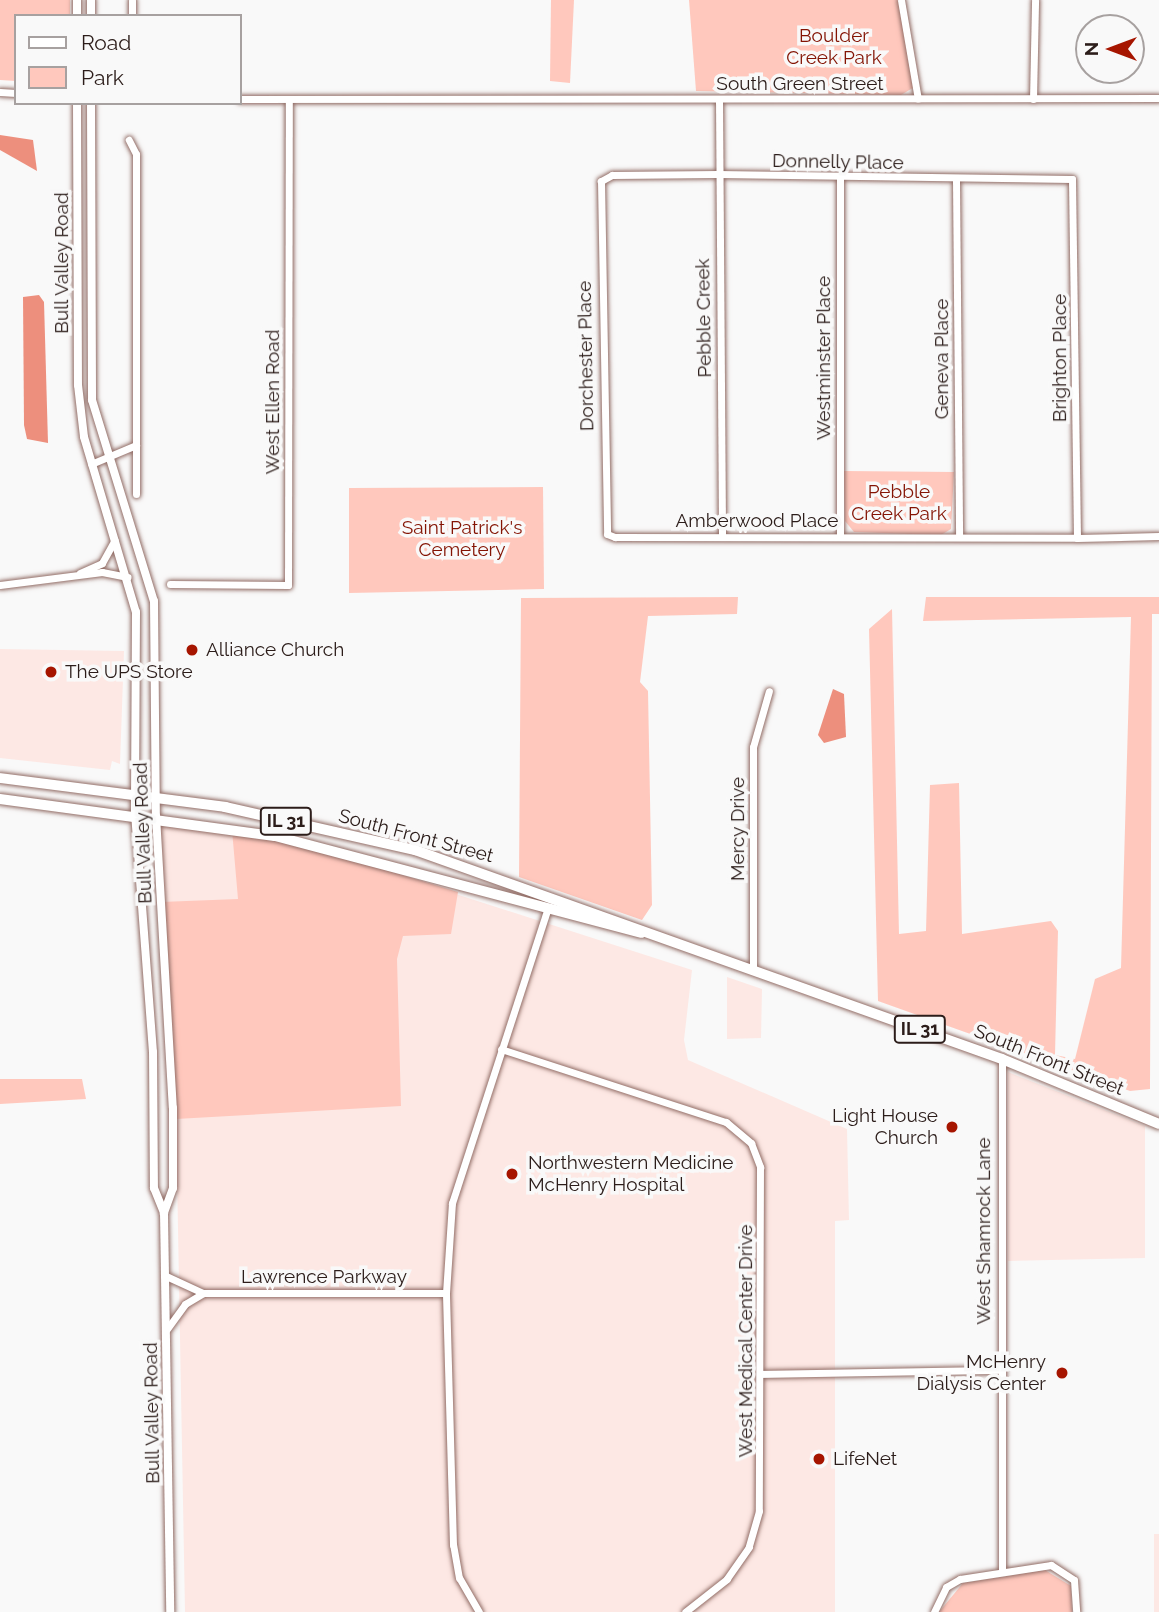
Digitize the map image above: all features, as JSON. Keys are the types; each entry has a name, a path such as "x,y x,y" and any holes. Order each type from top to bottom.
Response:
{"main road":[{"name":"South Front Street","path":"0,778 155,796 415,850 616,918 647,934"},
{"name":"South Front Street","path":"0,799 156,816 307,843 547,911 647,934 753,969 1002,1059 1159,1124"}],"street":[{"path":"901,0 918,99"},
{"path":"1033,99 1035,0"},
{"name":"South Green Street","path":"242,99 441,101 1159,98"},
{"name":"Pebble Creek","path":"719,99 722,537"},
{"name":"West Ellen Road","path":"170,584 288,585 289,100"},
{"name":"Bull Valley Road","path":"77,105 78,385 91,464 128,577 136,612 135,813 153,1052 154,1188 164,1213 170,1612"},
{"name":"Bull Valley Road","path":"91,105 92,400 106,458 154,601 155,796 173,1108 173,1188 164,1213"},
{"path":"129,141 136,154 136,494"},
{"name":"Donnelly Place","path":"604,177 718,174 956,180 1072,179"},
{"name":"Dorchester Place","path":"604,177 607,534"},
{"name":"Westminster Place","path":"840,178 840,537"},
{"name":"Brighton Place","path":"1072,179 1077,538"},
{"name":"Geneva Place","path":"956,180 959,537"},
{"path":"91,464 136,445"},
{"name":"Amberwood Place","path":"607,534 722,537 1159,536"},
{"path":"74,578 102,562 115,538"},
{"path":"0,585 107,572 128,577"},
{"name":"Mercy Drive","path":"753,969 753,747 769,691"},
{"path":"479,1612 459,1578 453,1545 446,1293 452,1203 547,911"},
{"name":"West Medical Center Drive","path":"501,1049 726,1122 751,1143 760,1167 762,1477 749,1547 727,1579 685,1612"},
{"name":"West Shamrock Lane","path":"1002,1059 1002,1570"},
{"name":"Lawrence Parkway","path":"166,1276 203,1293 446,1293"},
{"path":"167,1329 185,1304 203,1293"},
{"path":"761,1374 1001,1370"},
{"path":"934,1612 953,1583 1002,1570 1060,1568 1074,1580 1076,1612"}],"shaded area":[{"path":"0,135 33,140 37,171 0,150"},
{"path":"39,295 44,302 48,443 27,439 24,425 23,297"},
{"path":"0,649 124,651 120,764 112,761 110,770 0,758"},
{"path":"833,689 844,694 846,737 824,743 818,735"},
{"name":"Northwestern Medicine McHenry Hospital","path":"159,816 288,840 692,970 684,1040 688,1060 847,1129 849,1220 835,1221 835,1612 185,1612 176,1119"},
{"path":"727,977 762,989 761,1038 727,1039"},
{"path":"1008,1072 1145,1126 1145,1258 1008,1261"},
{"path":"1154,1534 1159,1534 1159,1612 1154,1612"}],"green space":[{"path":"0,0 70,0 70,14 14,14 14,81 0,80"},
{"path":"551,0 574,0 570,83 550,81"},
{"name":"Boulder Creek Park","path":"689,0 901,0 916,86 901,95 696,91"},
{"name":"Pebble Creek Park","path":"844,471 954,472 951,529 941,535 854,532 845,521"},
{"name":"Saint Patrick's Cemetery","path":"543,487 544,589 349,593 349,488"},
{"path":"738,597 737,614 648,616 640,682 648,691 652,905 642,920 519,877 521,598"},
{"path":"926,597 1159,597 1159,614 1152,614 1150,1089 1130,1091 878,1001 869,629 892,609 899,934 926,931 930,785 959,783 962,934 1051,921 1058,931 1055,1055 1075,1059 1095,979 1121,968 1131,617 923,621"},
{"path":"232,830 288,840 458,892 451,934 403,936 397,959 401,1106 176,1119 161,902 238,899"},
{"path":"0,1079 82,1079 86,1099 0,1104"},
{"path":"1045,1570 1071,1586 1072,1612 939,1612 963,1583"}],"place":[{"name":"Alliance Church","path":"192,650"},
{"name":"The UPS Store","path":"51,672"},
{"name":"Light House Church","path":"952,1127"},
{"name":"Northwestern Medicine McHenry Hospital","path":"512,1174"},
{"name":"McHenry Dialysis Center","path":"1062,1373"},
{"name":"LifeNet","path":"819,1459"}]}
